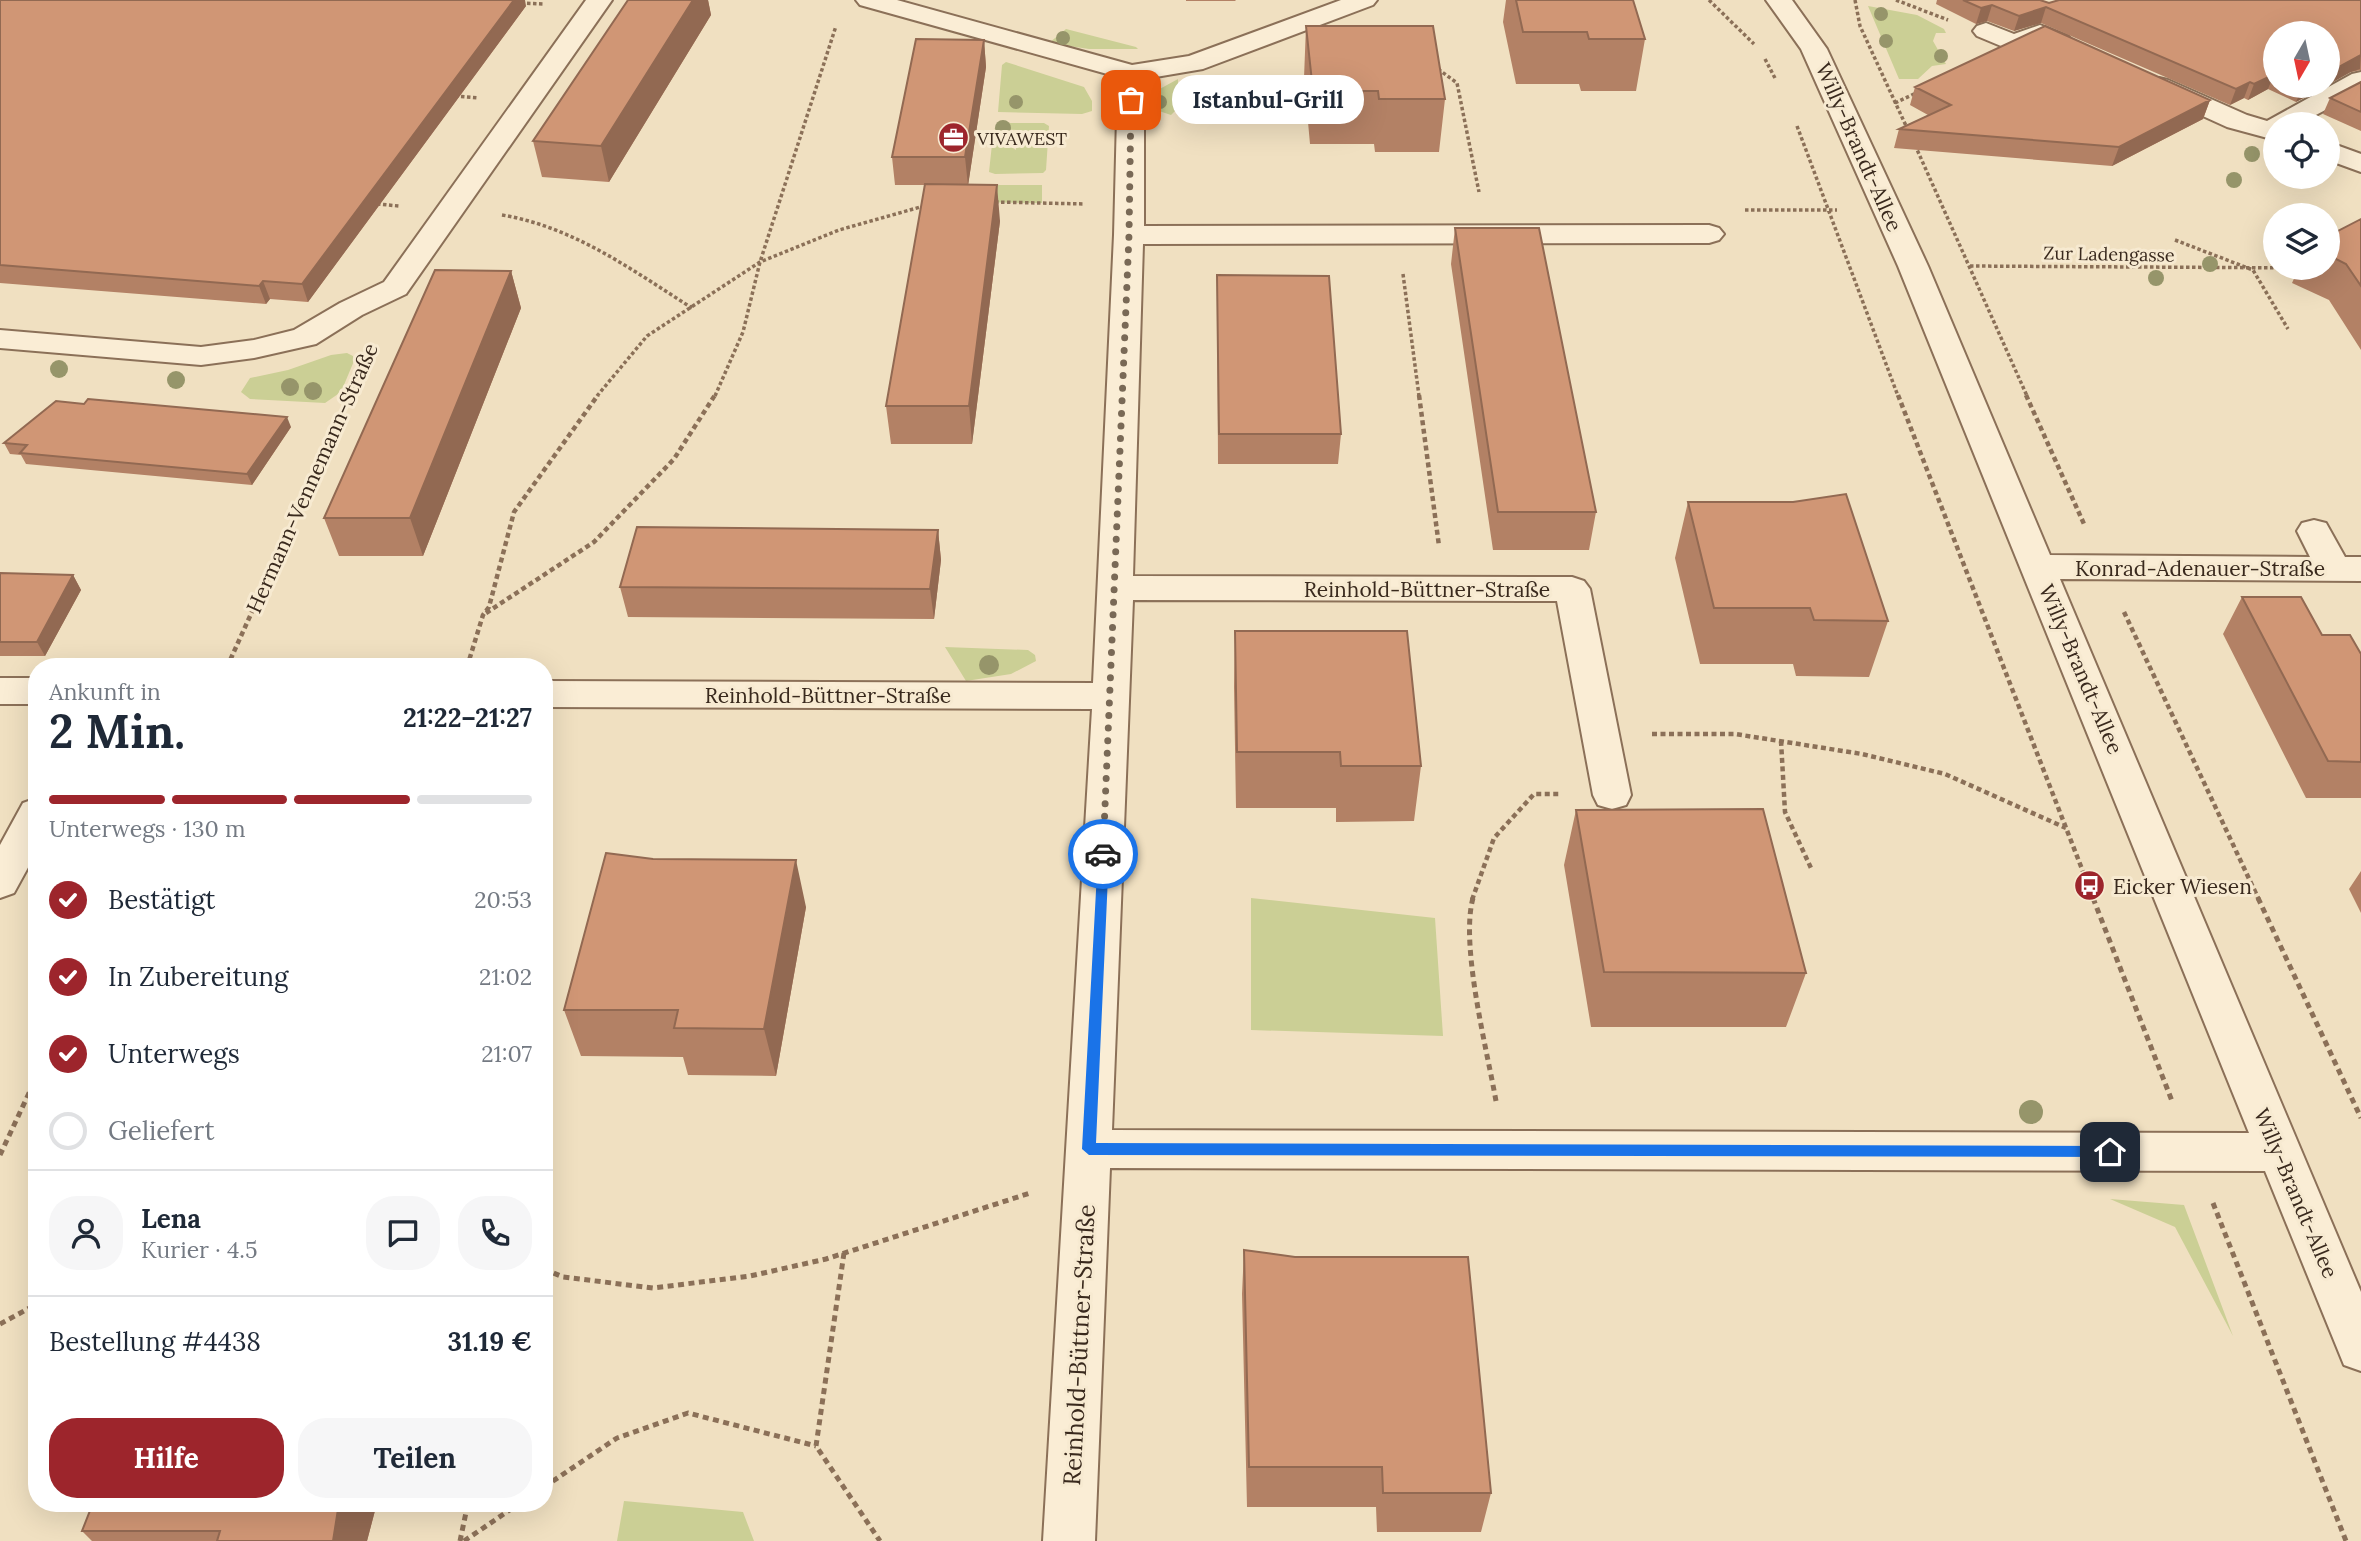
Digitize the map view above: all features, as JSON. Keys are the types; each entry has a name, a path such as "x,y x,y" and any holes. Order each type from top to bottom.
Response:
{"street":[{"name":"Hermann-Vennemann-Straße","path":"0,339 201,356 254,349 305,337 351,309 395,288 599,0"},
{"path":"874,1 1131,73 1194,63 1364,0"},
{"name":"Willy-Brandt-Allee","path":"1779,0 1814,49 1913,266 2361,1349"},
{"path":"1810,1 1814,49"},
{"path":"1986,31 2013,43 2040,33 2077,50"},
{"name":"Reinhold-Büttner-Straße","path":"1069,1541 1111,696 1129,220 1131,73"},
{"path":"2139,77 2237,121 2263,126"},
{"path":"2303,112 2361,80"},
{"path":"2340,155 2361,164"},
{"path":"1129,220 1398,235 1709,234"},
{"path":"2314,531 2348,569"},
{"name":"Konrad-Adenauer-Straße","path":"2038,567 2348,569"},
{"path":"2230,569 2273,603"},
{"name":"Reinhold-Büttner-Straße","path":"1114,589 1572,589 1612,795"},
{"path":"0,691 28,691"},
{"name":"Reinhold-Büttner-Straße","path":"553,694 1111,696"},
{"path":"0,882 28,830"},
{"path":"1088,1162 1505,1150 2279,1152"}],"path":[{"path":"1709,0 1761,50 1778,85"},
{"path":"1896,0 1934,16 1986,31"},
{"path":"483,615 594,541 674,459 712,402 743,332 760,262 838,22"},
{"path":"1436,68 1457,83 1487,234"},
{"path":"1849,126 1921,91"},
{"path":"446,95 527,102"},
{"path":"1795,121 2192,1152 2346,1541"},
{"path":"990,202 1129,220"},
{"path":"470,658 483,615 489,607 514,513 592,402 647,336 760,262 851,226 936,203"},
{"path":"369,204 524,216 590,244 692,308"},
{"path":"1709,234 1745,210 1886,210"},
{"path":"1398,235 1445,589"},
{"path":"2175,240 2253,270 2288,329"},
{"name":"Zur Ladengasse","path":"1913,266 2263,270"},
{"name":"Hermann-Vennemann-Straße","path":"231,658 368,356 395,288"},
{"path":"1690,735 1735,734 1781,741 1862,754 1945,774 2067,828"},
{"path":"1781,741 1785,811 1811,868"},
{"path":"1505,1150 1474,977 1470,940 1468,915 1479,875 1494,838 1534,794 1612,795"},
{"path":"0,1156 28,1095"},
{"path":"553,1273 563,1277 653,1287 750,1276 844,1253 1088,1162"},
{"path":"816,1446 844,1253"},
{"path":"0,1324 28,1309"},
{"path":"553,1481 617,1438 688,1413 816,1446 880,1541"},
{"path":"462,1541 467,1512"},
{"path":"462,1541 506,1512"}],"green space":[{"path":"1868,6 1917,15 1944,29 1946,33 1936,33 1933,41 1946,64 1932,66 1918,79 1899,79"},
{"path":"1066,29 1138,49 1089,49 1049,43"},
{"path":"1006,62 1084,87 1092,101 1092,111 1082,114 998,112 1002,65"},
{"path":"1178,79 1178,108 1171,115 1144,106 1156,91"},
{"path":"1003,123 1044,123 1049,126 1046,170 1043,173 989,172 993,135 1016,150 1017,130 994,129"},
{"path":"980,185 1042,185 1042,203 972,202"},
{"path":"347,353 353,356 354,361 341,392 325,403 250,399 241,392 250,378"},
{"path":"945,647 1028,650 1035,655 1036,661 1011,674 966,681"},
{"path":"1251,898 1435,918 1443,1036 1251,1030"},
{"path":"2110,1199 2184,1205 2233,1336 2175,1227"},
{"path":"624,1501 743,1512 754,1541 617,1541"}],"building":[{"path":"0,0 514,0 302,284 263,281 259,286 0,265"},
{"path":"628,0 693,0 601,146 533,141"},
{"path":"1516,0 1633,0 1645,39 1589,39 1587,32 1523,32"},
{"path":"1963,0 2040,0 2049,3 2059,0 2361,0 2361,55 2340,66 2340,21 2263,21 2263,80 2236,89 2046,7 2019,16 1992,5 1981,8"},
{"path":"1306,26 1433,26 1445,99 1379,99 1378,91 1313,91"},
{"path":"2045,26 2210,100 2119,147 1899,129 1951,105 1915,87"},
{"path":"916,39 984,40 965,157 892,157"},
{"path":"2361,82 2361,112 2330,98 2340,98 2340,93"},
{"path":"925,184 997,185 969,406 886,406"},
{"path":"2361,219 2361,286 2346,264 2340,261 2340,230"},
{"path":"1455,228 1539,228 1596,512 1498,512"},
{"path":"435,270 511,271 410,518 324,518"},
{"path":"1217,275 1329,276 1341,434 1219,434"},
{"path":"88,399 287,417 247,474 20,453 27,445 4,443 56,401 84,404"},
{"path":"1846,494 1888,621 1814,620 1810,608 1714,608 1688,502 1793,502"},
{"path":"637,527 938,530 930,589 620,587"},
{"path":"0,573 73,575 37,642 0,642"},
{"path":"2242,597 2301,597 2322,635 2350,635 2361,654 2361,762 2328,761"},
{"path":"1235,631 1407,631 1421,766 1341,766 1340,752 1237,752"},
{"path":"1763,809 1806,973 1604,972 1576,810"},
{"path":"606,853 653,859 796,860 764,1029 674,1028 678,1010 564,1010"},
{"path":"1244,1250 1295,1257 1468,1257 1491,1493 1383,1493 1382,1467 1249,1467"},
{"path":"89,1512 338,1512 333,1541 217,1541 220,1531 82,1531"}],"way so far":[{"path":"1103,854 1129,235 1131,100"}],"place":[{"name":"Istanbul-Grill","path":"1131,100"},
{"name":"VIVAWEST","path":"954,138"},
{"name":"Eicker Wiesen","path":"2090,886"}],"route":[{"path":"1103,854 1089,1149 2110,1152"}]}
